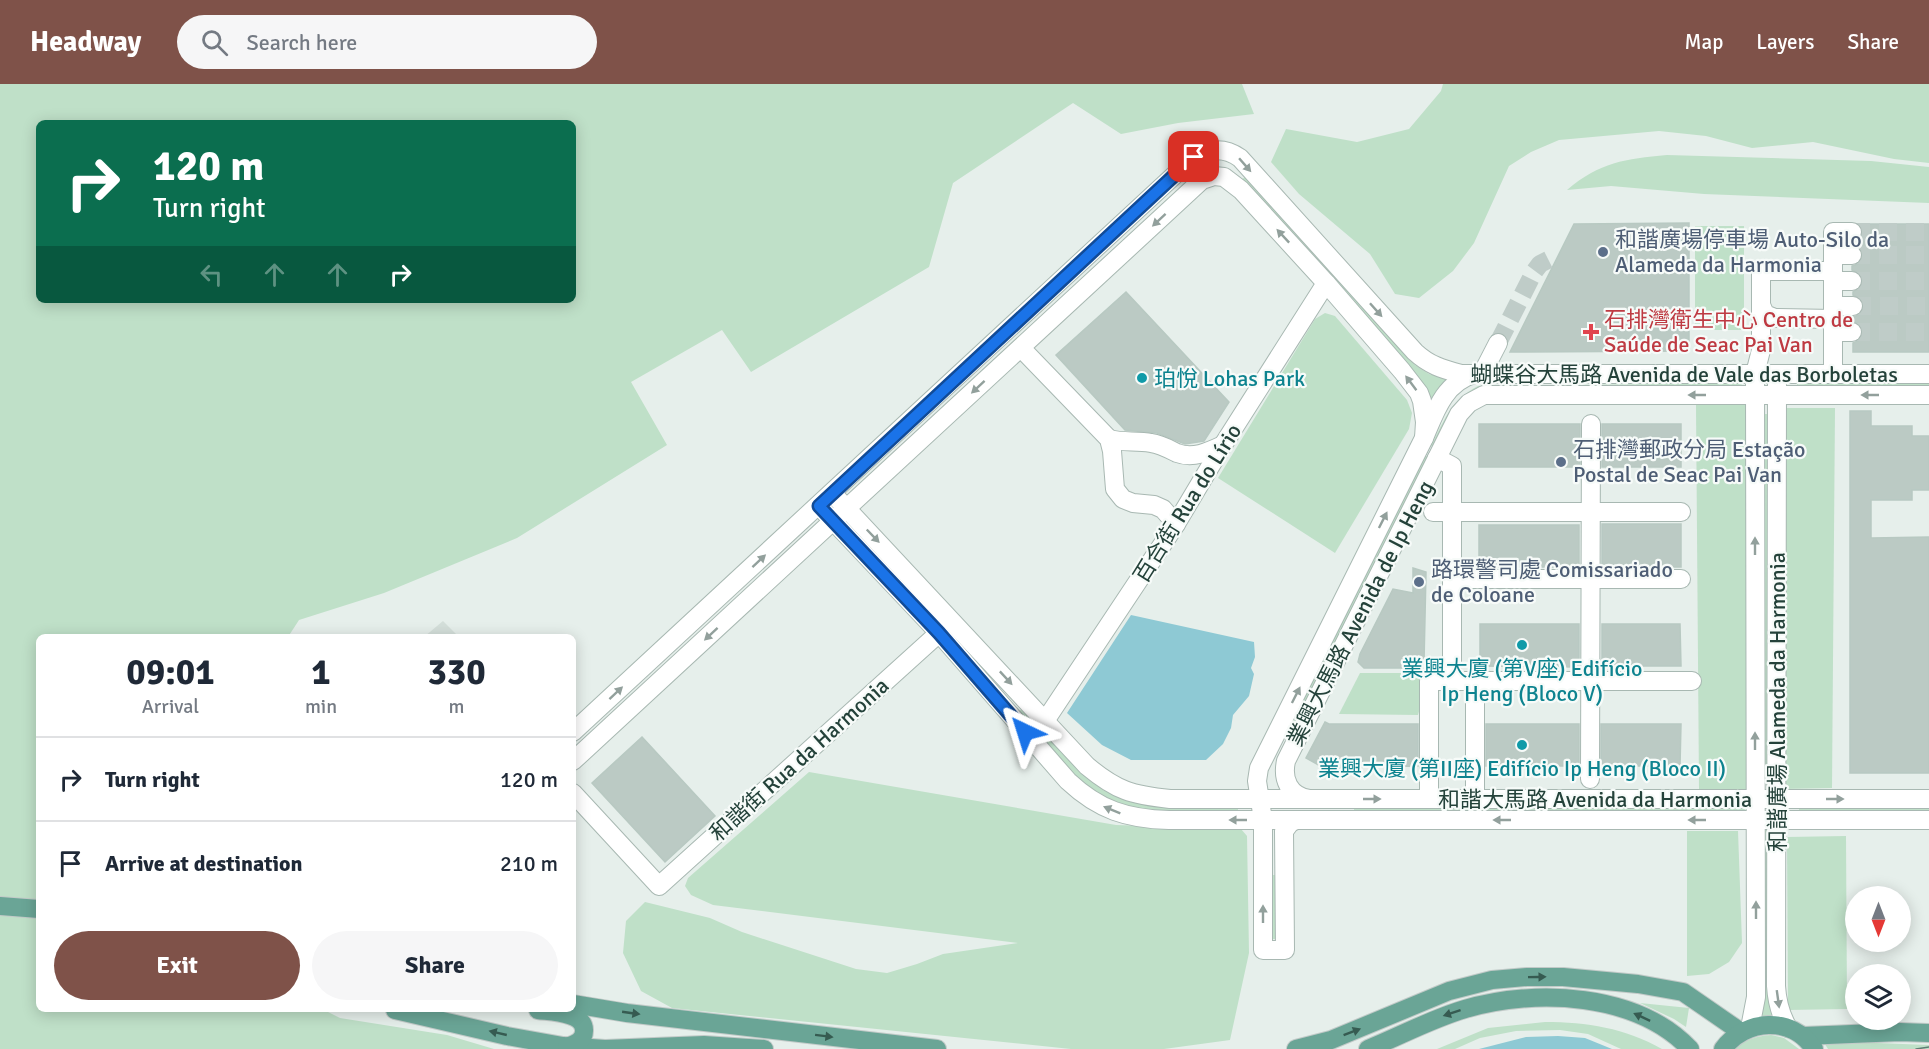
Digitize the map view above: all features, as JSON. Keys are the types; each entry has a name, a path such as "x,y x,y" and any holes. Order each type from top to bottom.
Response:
{"main road":[{"path":"0,906 36,909"},
{"path":"1296,1049 1331,1040 1449,991 1492,980 1527,977 1563,977 1638,984 1683,992 1746,1030"},
{"path":"1368,1049 1437,1018 1466,1009 1516,999 1562,998 1607,1005 1637,1013 1680,1038 1690,1049"},
{"path":"576,1004 627,1013 937,1049"},
{"path":"404,1012 507,1036 567,1047 602,1049 704,1045 764,1049"},
{"path":"550,1012 574,1016 580,1020 584,1031 583,1037 576,1044 567,1047"},
{"path":"1722,1049 1729,1040 1746,1030 1775,1025 1801,1038 1900,1032 1929,1033"}],"street":[{"name":"蝴蝶谷大馬路 Avenida de Vale das Borboletas","path":"576,729 833,494 1194,157 1205,152 1222,150 1240,158 1357,290 1425,361 1446,371 1478,374 1929,374"},
{"path":"576,757 1202,180 1214,176 1224,177 1235,185 1326,283 1419,393 1424,409 1424,438"},
{"path":"1833,374 1833,232 1852,232"},
{"path":"1833,269 1852,255"},
{"path":"1777,374 1761,343 1761,271 1833,269 1852,281"},
{"name":"百合街 Rua do Lírio","path":"1045,720 1176,524 1222,446 1326,283"},
{"path":"1761,305 1766,314 1775,318 1833,319 1852,332"},
{"path":"1833,319 1853,306"},
{"path":"1761,343 1763,326 1775,318"},
{"path":"1478,374 1498,343"},
{"name":"和諧廣場 Alameda da Harmonia","path":"1746,1030 1755,997 1755,374 1761,343"},
{"path":"1021,348 1109,439 1115,489 1123,499 1164,509 1176,524"},
{"name":"業興大馬路 Avenida de Ip Heng","path":"1259,768 1437,408 1447,392 1465,377 1478,374"},
{"name":"和諧廣場 Alameda da Harmonia","path":"1777,374 1776,986 1781,1016 1801,1038"},
{"name":"蝴蝶谷大馬路 Avenida de Vale das Borboletas","path":"1459,414 1469,403 1484,395 1929,395"},
{"name":"業興大馬路 Avenida de Ip Heng","path":"1314,799 1304,798 1289,788 1285,779 1286,761 1459,414"},
{"path":"1590,779 1591,424"},
{"path":"1109,439 1151,443 1180,454 1191,455 1207,453 1222,446"},
{"path":"1437,458 1452,465 1452,681"},
{"name":"和諧大馬路 Avenida da Harmonia","path":"833,494 840,515 1068,781 1083,795 1109,810 1132,817 1169,820 1929,820"},
{"name":"和諧大馬路 Avenida da Harmonia","path":"819,506 840,515 1045,720 1087,766 1115,787 1132,794 1170,799 1929,799"},
{"path":"1433,512 1681,512"},
{"path":"1452,579 1681,579"},
{"name":"和諧街 Rua da Harmonia","path":"576,796 659,886 939,633"},
{"path":"1430,799 1430,681 1692,681"},
{"path":"1475,681 1475,799"},
{"path":"1259,768 1257,781 1263,820 1263,950 1285,950 1284,831 1296,820"},
{"path":"1220,799 1241,788 1259,768"}],"shaded area":[{"path":"443,621 456,634 428,634"}],"green space":[{"path":"0,84 1242,84 1254,114 1178,123 1121,134 1073,103 953,183 929,267 751,372 722,330 631,382 667,445 517,538 384,593 299,620 290,634 36,634 36,1012 328,1012 340,1018 447,1035 494,1049 0,1049"},
{"path":"1443,84 1929,84 1929,163 1894,159 1813,142 1752,148 1706,136 1659,131 1559,140 1531,152 1509,166 1474,243 1453,271 1419,298 1395,294 1370,254 1299,194 1271,162 1286,129 1357,142 1409,129 1441,91"},
{"path":"1667,155 1871,161 1929,167 1929,203 1704,194 1611,186 1567,190 1602,168 1626,160"},
{"path":"1245,177 1415,365 1429,374 1449,379 1433,401 1426,389 1241,180"},
{"path":"1695,226 1744,226 1744,330 1695,330"},
{"path":"1325,313 1335,316 1407,400 1412,413 1409,429 1335,553 1218,478 1315,319"},
{"path":"1742,383 1741,389 1490,390 1435,448 1431,446 1455,404 1478,386"},
{"path":"1797,383 1929,383 1929,388 1797,388"},
{"path":"1696,405 1746,405 1747,789 1699,789"},
{"path":"1786,408 1835,408 1832,788 1783,789"},
{"path":"1764,414 1769,414 1768,781 1764,781"},
{"path":"1424,455 1428,457 1291,730 1286,728"},
{"path":"1360,673 1418,673 1422,694 1418,715 1339,714"},
{"path":"1024,707 1088,777 1103,790 1121,798 1238,808 1238,810 1160,812 1120,806 1088,790 1017,713"},
{"path":"809,772 1116,825 1241,829 1247,836 1249,953 1230,1040 1164,1049 1071,1049 672,1008 641,991 623,953 626,921 645,902 710,918 742,932 856,969 887,973 943,954 1018,943 713,905 691,895 685,886 688,878"},
{"path":"1354,808 1745,808 1745,812 1354,813"},
{"path":"1799,808 1929,808 1929,812 1799,812"},
{"path":"1763,823 1768,823 1768,997 1777,1020 1758,1016"},
{"path":"1687,831 1738,831 1742,943 1729,962 1709,974 1687,976"},
{"path":"1846,836 1845,1009 1788,1010 1787,837"},
{"path":"1271,875 1276,875 1276,939 1271,939"},
{"path":"1640,1003 1689,1008 1686,1027 1674,1019"},
{"path":"1545,1022 1576,1023 1620,1031 1662,1049 1621,1049 1588,1034 1560,1030 1516,1031 1480,1038 1455,1049 1437,1049 1488,1028"},
{"path":"1771,1035 1784,1038 1799,1049 1735,1049 1752,1039"},
{"path":"1823,1041 1929,1045 1929,1049 1828,1049"}],"water":[{"path":"1131,615 1254,642 1255,657 1251,668 1254,674 1249,696 1233,715 1231,728 1223,744 1206,760 1131,760 1102,745 1067,713"},
{"path":"1526,1037 1585,1038 1612,1049 1479,1049"}],"building":[{"path":"1689,223 1689,351 1510,352 1574,224"},
{"path":"1859,224 1929,224 1929,352 1853,352 1853,343 1858,341 1863,333 1861,326 1853,321 1853,317 1859,315 1864,307 1862,300 1853,295 1853,292 1861,287 1863,282 1861,275 1852,270 1852,266 1858,264 1863,256 1861,249 1852,244 1862,237 1863,231"},
{"name":"珀悅 Lohas Park","path":"1126,292 1229,402 1204,441 1185,444 1157,433 1125,430 1056,355"},
{"path":"1850,411 1871,411 1871,426 1912,426 1912,436 1929,436 1929,490 1912,490 1912,500 1871,500 1871,538 1929,537 1929,773 1850,773"},
{"path":"1479,424 1580,424 1580,467 1479,467"},
{"path":"1602,424 1681,424 1681,467 1602,467"},
{"path":"1602,524 1681,524 1681,567 1602,567"},
{"path":"1479,525 1579,525 1579,567 1479,567"},
{"path":"1413,568 1426,572 1424,663 1418,668 1364,668 1358,662 1360,654 1393,589 1413,593"},
{"name":"業興大廈 (第V座) Edifício Ip Heng (Bloco V)","path":"1480,624 1579,624 1579,667 1480,666"},
{"path":"1602,624 1680,624 1681,666 1602,666"},
{"path":"1325,722 1329,724 1418,724 1418,766 1324,768 1306,758"},
{"name":"業興大廈 (第II座) Edifício Ip Heng (Bloco II)","path":"1486,724 1579,724 1579,766 1486,766"},
{"path":"1601,724 1681,724 1680,766 1601,766"},
{"path":"642,737 715,816 665,862 592,783"}],"tunnel":[{"path":"1852,232 1929,232"},
{"path":"1852,255 1929,255"},
{"path":"1498,343 1534,272 1540,264 1552,258"},
{"path":"1852,281 1929,281"},
{"path":"1853,306 1929,306"},
{"path":"1852,332 1929,332"}],"tram line":[{"path":"1916,1049 1929,1047"}],"place":[{"name":"和諧廣場停車場 Auto-Silo da Alameda da Harmonia","path":"1603,252"},
{"name":"石排灣衛生中心 Centro de Saúde de Seac Pai Van","path":"1591,332"},
{"name":"珀悅 Lohas Park","path":"1142,378"},
{"name":"石排灣郵政分局 Estação Postal de Seac Pai Van","path":"1561,462"},
{"name":"路環警司處 Comissariado de Coloane","path":"1419,582"},
{"name":"業興大廈 (第V座) Edifício Ip Heng (Bloco V)","path":"1522,645"},
{"name":"業興大廈 (第II座) Edifício Ip Heng (Bloco II)","path":"1522,745"}],"route":[{"path":"1025,732 939,633 819,506 1194,157"}]}
